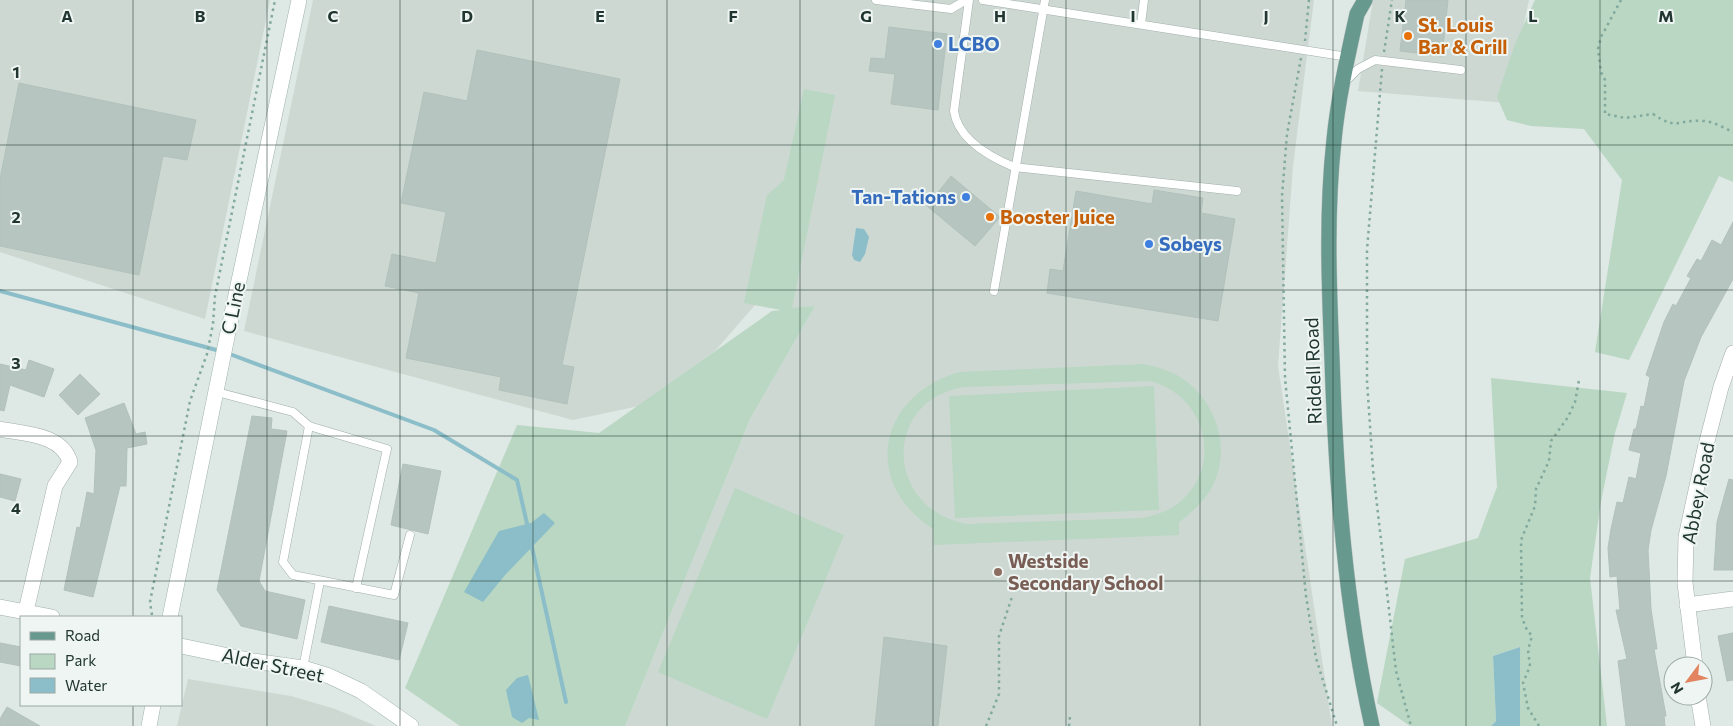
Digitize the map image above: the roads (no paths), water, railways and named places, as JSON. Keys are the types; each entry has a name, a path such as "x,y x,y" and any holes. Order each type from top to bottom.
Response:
{"main road":[{"name":"Riddell Road","path":"1365,0 1354,7 1348,57 1334,139 1328,244 1334,406 1343,545 1358,652 1372,726"}],"street":[{"name":"C Line","path":"170,616 299,0"},
{"name":"Abbey Road","path":"1694,656 1687,605 1686,537 1727,388 1733,353"},
{"path":"0,429 53,441 65,450 70,462 55,486 26,611"},
{"path":"1687,605 1733,599"},
{"path":"0,607 48,616"},
{"name":"Alder Street","path":"182,646 303,668 361,691 411,726"},
{"path":"148,726 153,706"},
{"path":"1699,706 1702,726"}],"lane":[{"path":"876,0 951,9 967,0"},
{"path":"967,0 954,95 956,123 978,148 997,160 1014,167 1238,191"},
{"path":"983,0 1348,57"},
{"path":"994,291 1044,0"},
{"path":"1141,24 1144,0"},
{"path":"1343,84 1366,64 1383,60 1461,70"},
{"path":"217,392 293,412 309,426 387,449 356,588"},
{"path":"309,426 283,562 293,575 394,595 410,535"},
{"path":"303,668 320,581"}],"water":[{"path":"856,228 864,229 869,237 865,254 860,262 854,260 852,255"},
{"path":"544,513 555,523 506,574 483,602 464,592 499,531 531,523"},
{"path":"1520,647 1520,726 1491,726 1496,721 1493,656"},
{"path":"528,675 539,720 529,718 522,723 512,717 506,690 517,678"}],"waterway":[{"path":"0,291 220,351"},
{"path":"227,353 434,430 517,480 528,528"},
{"path":"531,543 566,702"}],"place":[{"name":"St. Louis Bar & Grill","path":"1408,36"},
{"name":"LCBO","path":"938,44"},
{"name":"Tan-Tations","path":"966,197"},
{"name":"Booster Juice","path":"990,217"},
{"name":"Sobeys","path":"1149,244"},
{"name":"Westside Secondary School","path":"998,572"}]}
